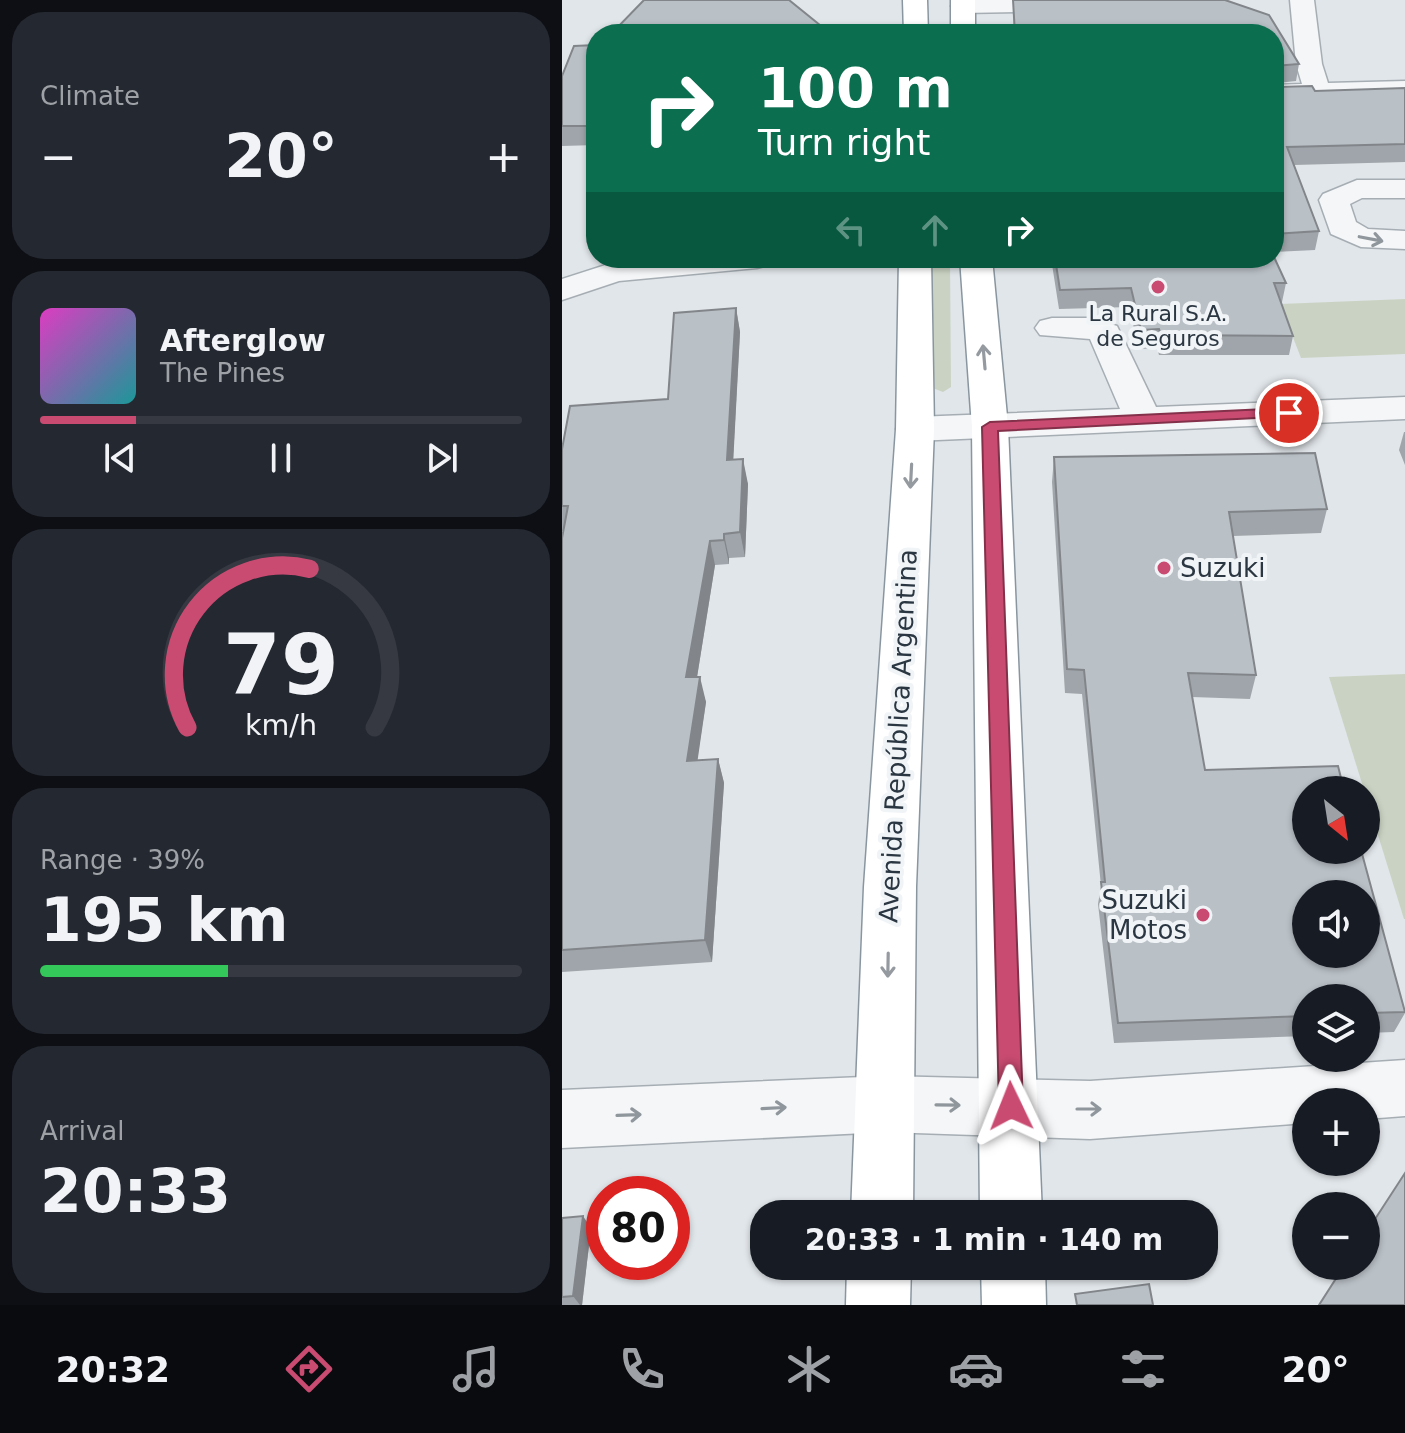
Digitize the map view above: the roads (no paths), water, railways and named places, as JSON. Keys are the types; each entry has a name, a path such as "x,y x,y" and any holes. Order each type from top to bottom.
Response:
{"highway":[{"path":"915,0 916,24"},
{"path":"963,3 963,24"},
{"name":"Avenida República Argentina","path":"883,1200 890,887 915,429 915,268"},
{"path":"977,268 990,427 1011,1106 1011,1200"},
{"path":"878,1305 879,1280"},
{"path":"1013,1280 1014,1305"}],"street":[{"path":"1302,0 1309,64 1318,92"},
{"path":"963,3 1099,3"},
{"path":"1284,93 1405,89"},
{"path":"1405,189 1357,189 1334,200 1342,227 1361,238 1405,240"},
{"path":"562,290 615,272 656,268"},
{"path":"1052,328 1092,328 1105,333 1125,384 1144,419"},
{"path":"915,429 1405,408"},
{"path":"562,1119 886,1104 1090,1110 1405,1088"}],"place":[{"name":"La Rural S.A. de Seguros","path":"1158,287"},
{"name":"Suzuki","path":"1164,568"},
{"name":"Suzuki Motos","path":"1203,915"}]}
